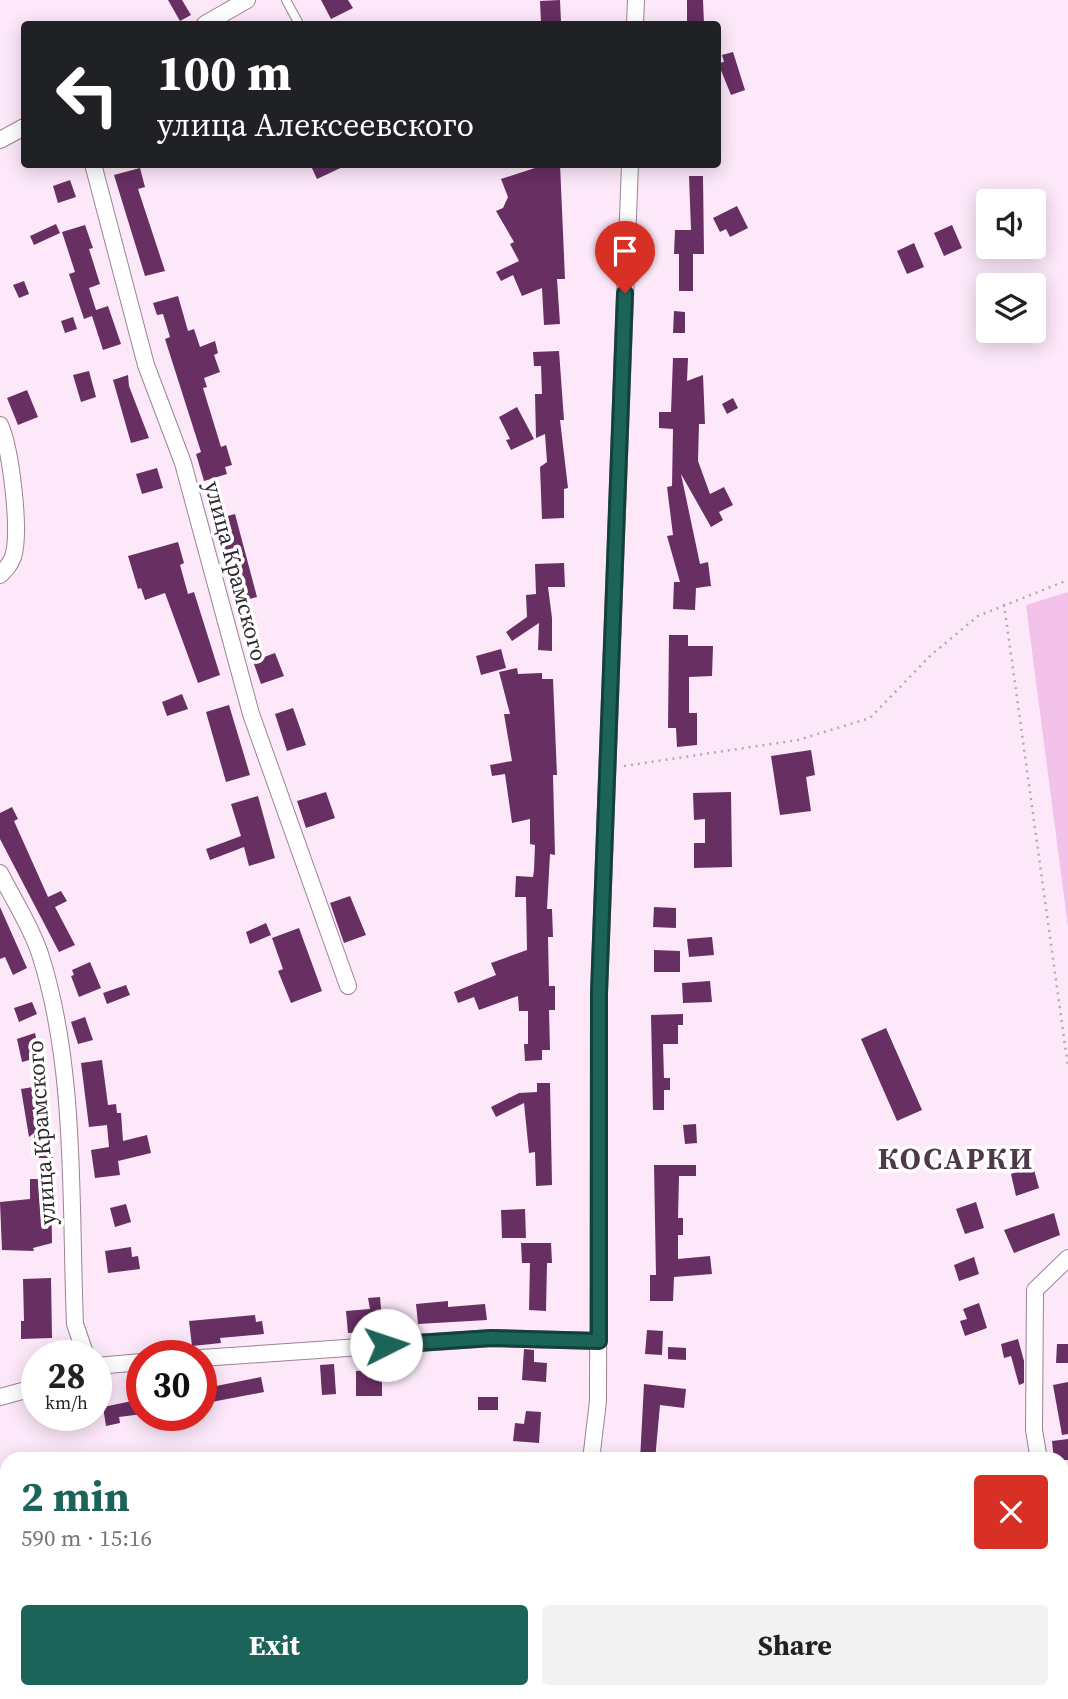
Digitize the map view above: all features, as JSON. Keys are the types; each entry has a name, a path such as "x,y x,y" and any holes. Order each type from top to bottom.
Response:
{"street":[{"path":"210,21 247,0"},
{"path":"635,21 636,0"},
{"path":"0,140 21,129"},
{"name":"улица Крамского","path":"94,168 146,365 183,463 251,714 348,986"},
{"path":"592,1452 598,1401 599,993 605,767 629,168"},
{"path":"0,425 9,456 15,547 8,567 0,575"},
{"name":"улица Крамского","path":"0,873 40,953 59,1043 66,1103 75,1324 80,1340"},
{"path":"1038,1452 1034,1430 1035,1290 1068,1258"},
{"path":"217,1357 492,1338 599,1341"},
{"path":"0,1397 21,1391"}],"lane":[{"path":"286,0 297,21"}],"path":[{"path":"605,767 798,740 870,718 931,655 978,616 1068,580"},
{"path":"1004,604 1068,1067"}],"shaded area":[{"path":"1068,592 1068,927 1026,605"}],"building":[{"path":"168,0 182,0 191,15 180,21"},
{"path":"321,0 348,0 353,8 331,19"},
{"path":"560,0 561,21 541,21 540,1"},
{"path":"687,0 703,0 704,21 687,21"},
{"path":"733,52 745,90 731,95 721,70 721,62 724,62 722,55"},
{"path":"140,168 145,187 138,189 165,271 145,276 114,175"},
{"path":"312,168 340,168 317,179"},
{"path":"535,168 560,168 565,279 557,279 560,324 544,325 542,288 522,296 513,275 501,281 496,272 519,261 510,244 514,242 496,211 503,208 508,197 501,179"},
{"path":"689,176 703,176 704,254 693,254 693,291 679,291 679,254 674,254 675,230 691,230"},
{"path":"70,180 76,197 58,203 53,186"},
{"path":"737,206 748,228 730,237 726,229 720,232 713,218"},
{"path":"56,224 60,233 34,245 30,236"},
{"path":"85,225 100,284 89,288 96,310 108,306 121,344 103,350 92,316 84,319 69,274 75,272 62,232"},
{"path":"952,225 962,248 944,256 934,233"},
{"path":"914,243 924,267 907,274 897,251"},
{"path":"24,281 29,294 19,298 13,285"},
{"path":"178,296 188,331 194,329 200,347 215,341 218,353 214,355 220,372 204,378 207,387 203,388 221,447 226,445 232,465 225,467 227,474 204,481 196,454 201,452 165,339 170,337 163,314 157,315 153,303"},
{"path":"674,311 685,312 685,333 673,333"},
{"path":"73,317 77,329 65,333 61,321"},
{"path":"559,351 564,420 560,420 568,488 564,489 564,518 542,519 540,467 547,462 545,434 536,438 535,394 542,394 541,366 534,366 533,352"},
{"path":"673,358 688,358 687,381 703,375 705,424 699,424 698,461 710,494 724,487 733,505 719,512 723,520 711,527 681,474 700,564 708,562 711,586 696,588 695,610 673,609 674,582 680,582 667,536 673,535 667,487 672,486 673,429 659,428 659,412 671,412"},
{"path":"89,371 96,397 81,402 73,375"},
{"path":"128,375 129,386 149,438 131,443 113,380"},
{"path":"27,390 38,417 18,425 7,398"},
{"path":"733,398 738,408 727,414 722,404"},
{"path":"517,407 534,439 511,450 506,440 510,439 499,417"},
{"path":"157,468 163,488 142,494 136,474"},
{"path":"235,514 257,597 234,603 227,578 233,576 215,527 222,526 220,518"},
{"path":"178,542 184,563 180,565 188,594 194,592 220,675 198,683 165,593 145,600 141,588 138,589 128,556"},
{"path":"564,563 565,587 548,587 552,651 538,650 539,623 512,641 506,632 527,617 526,595 536,594 535,564"},
{"path":"669,635 688,635 688,646 713,646 712,676 689,677 689,713 697,713 697,745 677,747 676,728 668,728"},
{"path":"501,649 506,668 481,675 476,656"},
{"path":"275,653 284,676 261,684 253,661"},
{"path":"517,668 518,674 542,673 542,679 553,679 557,775 553,775 555,855 550,854 547,909 552,909 553,937 548,937 549,986 555,986 555,1010 549,1010 550,1050 542,1050 542,1060 525,1061 528,1011 519,1011 518,996 479,1010 474,997 458,1003 454,992 496,975 491,963 527,950 526,897 515,897 516,876 533,877 535,845 530,844 530,819 512,823 505,774 492,776 490,765 512,761 504,714 510,714 499,672"},
{"path":"182,694 188,709 167,716 162,702"},
{"path":"229,705 250,775 226,782 206,712"},
{"path":"293,708 306,745 287,751 275,714"},
{"path":"811,750 815,775 806,777 811,811 780,815 771,756"},
{"path":"326,792 335,818 306,828 297,801"},
{"path":"731,792 732,867 694,868 694,843 705,843 705,819 694,820 693,793"},
{"path":"258,796 275,858 249,866 244,847 210,860 206,849 241,836 231,804"},
{"path":"12,807 18,819 14,821 48,897 61,891 67,901 55,907 75,945 59,952 0,839 0,813"},
{"path":"350,896 366,935 344,943 330,903"},
{"path":"0,907 27,968 13,975 5,957 0,959"},
{"path":"654,907 676,908 676,928 653,927"},
{"path":"266,923 271,935 250,944 246,932"},
{"path":"299,928 322,991 291,1003 278,971 283,969 272,938"},
{"path":"712,937 714,955 689,957 687,939"},
{"path":"654,950 680,951 680,972 654,972"},
{"path":"90,962 101,988 79,997 71,976 74,975 72,970"},
{"path":"710,981 712,1002 683,1003 682,983"},
{"path":"126,985 130,995 107,1004 103,993"},
{"path":"32,1002 37,1014 19,1022 14,1008"},
{"path":"683,1014 683,1025 678,1025 678,1044 663,1044 664,1078 670,1078 670,1090 664,1090 664,1110 653,1110 651,1015"},
{"path":"85,1017 93,1040 78,1044 71,1022"},
{"path":"886,1028 922,1110 897,1121 861,1039"},
{"path":"35,1033 40,1057 22,1062 17,1039"},
{"path":"102,1060 108,1105 116,1104 117,1113 121,1113 123,1141 147,1135 151,1153 118,1161 120,1175 95,1178 91,1150 109,1147 107,1125 89,1127 81,1063"},
{"path":"537,1083 550,1083 552,1185 536,1186 535,1152 529,1153 524,1103 496,1117 491,1107 519,1093 537,1092"},
{"path":"45,1085 49,1108 32,1110 48,1137 53,1137 53,1158 34,1158 34,1133 29,1137 21,1089"},
{"path":"696,1124 697,1143 685,1144 683,1125"},
{"path":"654,1165 696,1165 696,1176 679,1176 678,1218 683,1218 683,1235 678,1235 678,1259 710,1256 712,1274 674,1277 673,1301 650,1301 650,1275 656,1275"},
{"path":"1033,1166 1039,1188 1016,1196 1011,1174"},
{"path":"30,1179 51,1179 52,1243 33,1248 34,1251 2,1250 0,1202 30,1199"},
{"path":"976,1202 984,1228 965,1234 956,1209"},
{"path":"126,1204 131,1222 115,1227 110,1208"},
{"path":"525,1209 526,1238 502,1238 501,1210"},
{"path":"1054,1213 1060,1235 1014,1253 1004,1230"},
{"path":"521,1243 551,1243 552,1263 547,1263 546,1311 529,1310 530,1263 522,1263"},
{"path":"131,1247 132,1257 138,1256 140,1269 108,1273 105,1251"},
{"path":"974,1257 979,1274 959,1281 954,1265"},
{"path":"51,1278 52,1338 21,1339 21,1321 24,1321 23,1279"},
{"path":"380,1297 383,1331 348,1333 346,1311 370,1309 368,1298"},
{"path":"448,1301 448,1307 485,1304 487,1320 418,1324 416,1304"},
{"path":"979,1303 987,1328 965,1336 960,1321 967,1319 963,1309"},
{"path":"255,1315 256,1322 262,1321 264,1334 220,1338 221,1343 217,1343 217,1340 191,1340 189,1321"},
{"path":"647,1330 663,1331 662,1355 645,1354"},
{"path":"1018,1339 1024,1361 1024,1383 1019,1385 1011,1356 1004,1358 1001,1344"},
{"path":"1057,1344 1068,1344 1068,1363 1056,1363"},
{"path":"668,1347 686,1348 686,1360 668,1359"},
{"path":"524,1349 534,1350 534,1362 547,1363 546,1382 522,1380"},
{"path":"334,1364 336,1394 322,1395 320,1365"},
{"path":"382,1370 382,1396 356,1396 356,1371"},
{"path":"261,1377 264,1392 217,1401 217,1386"},
{"path":"1068,1382 1068,1434 1062,1435 1053,1385"},
{"path":"644,1384 686,1389 684,1408 660,1405 656,1452 640,1452"},
{"path":"478,1397 498,1397 498,1410 478,1410"},
{"path":"126,1402 126,1416 119,1417 120,1423 112,1425 112,1405"},
{"path":"526,1411 541,1412 539,1443 513,1441 515,1423 524,1424"},
{"path":"1068,1439 1068,1452 1053,1452 1052,1441"}],"district":[{"name":"КОСАРКИ","path":"956,1159"}],"route":[{"path":"386,1345 492,1338 599,1341 599,993 605,767 625,293"}]}
